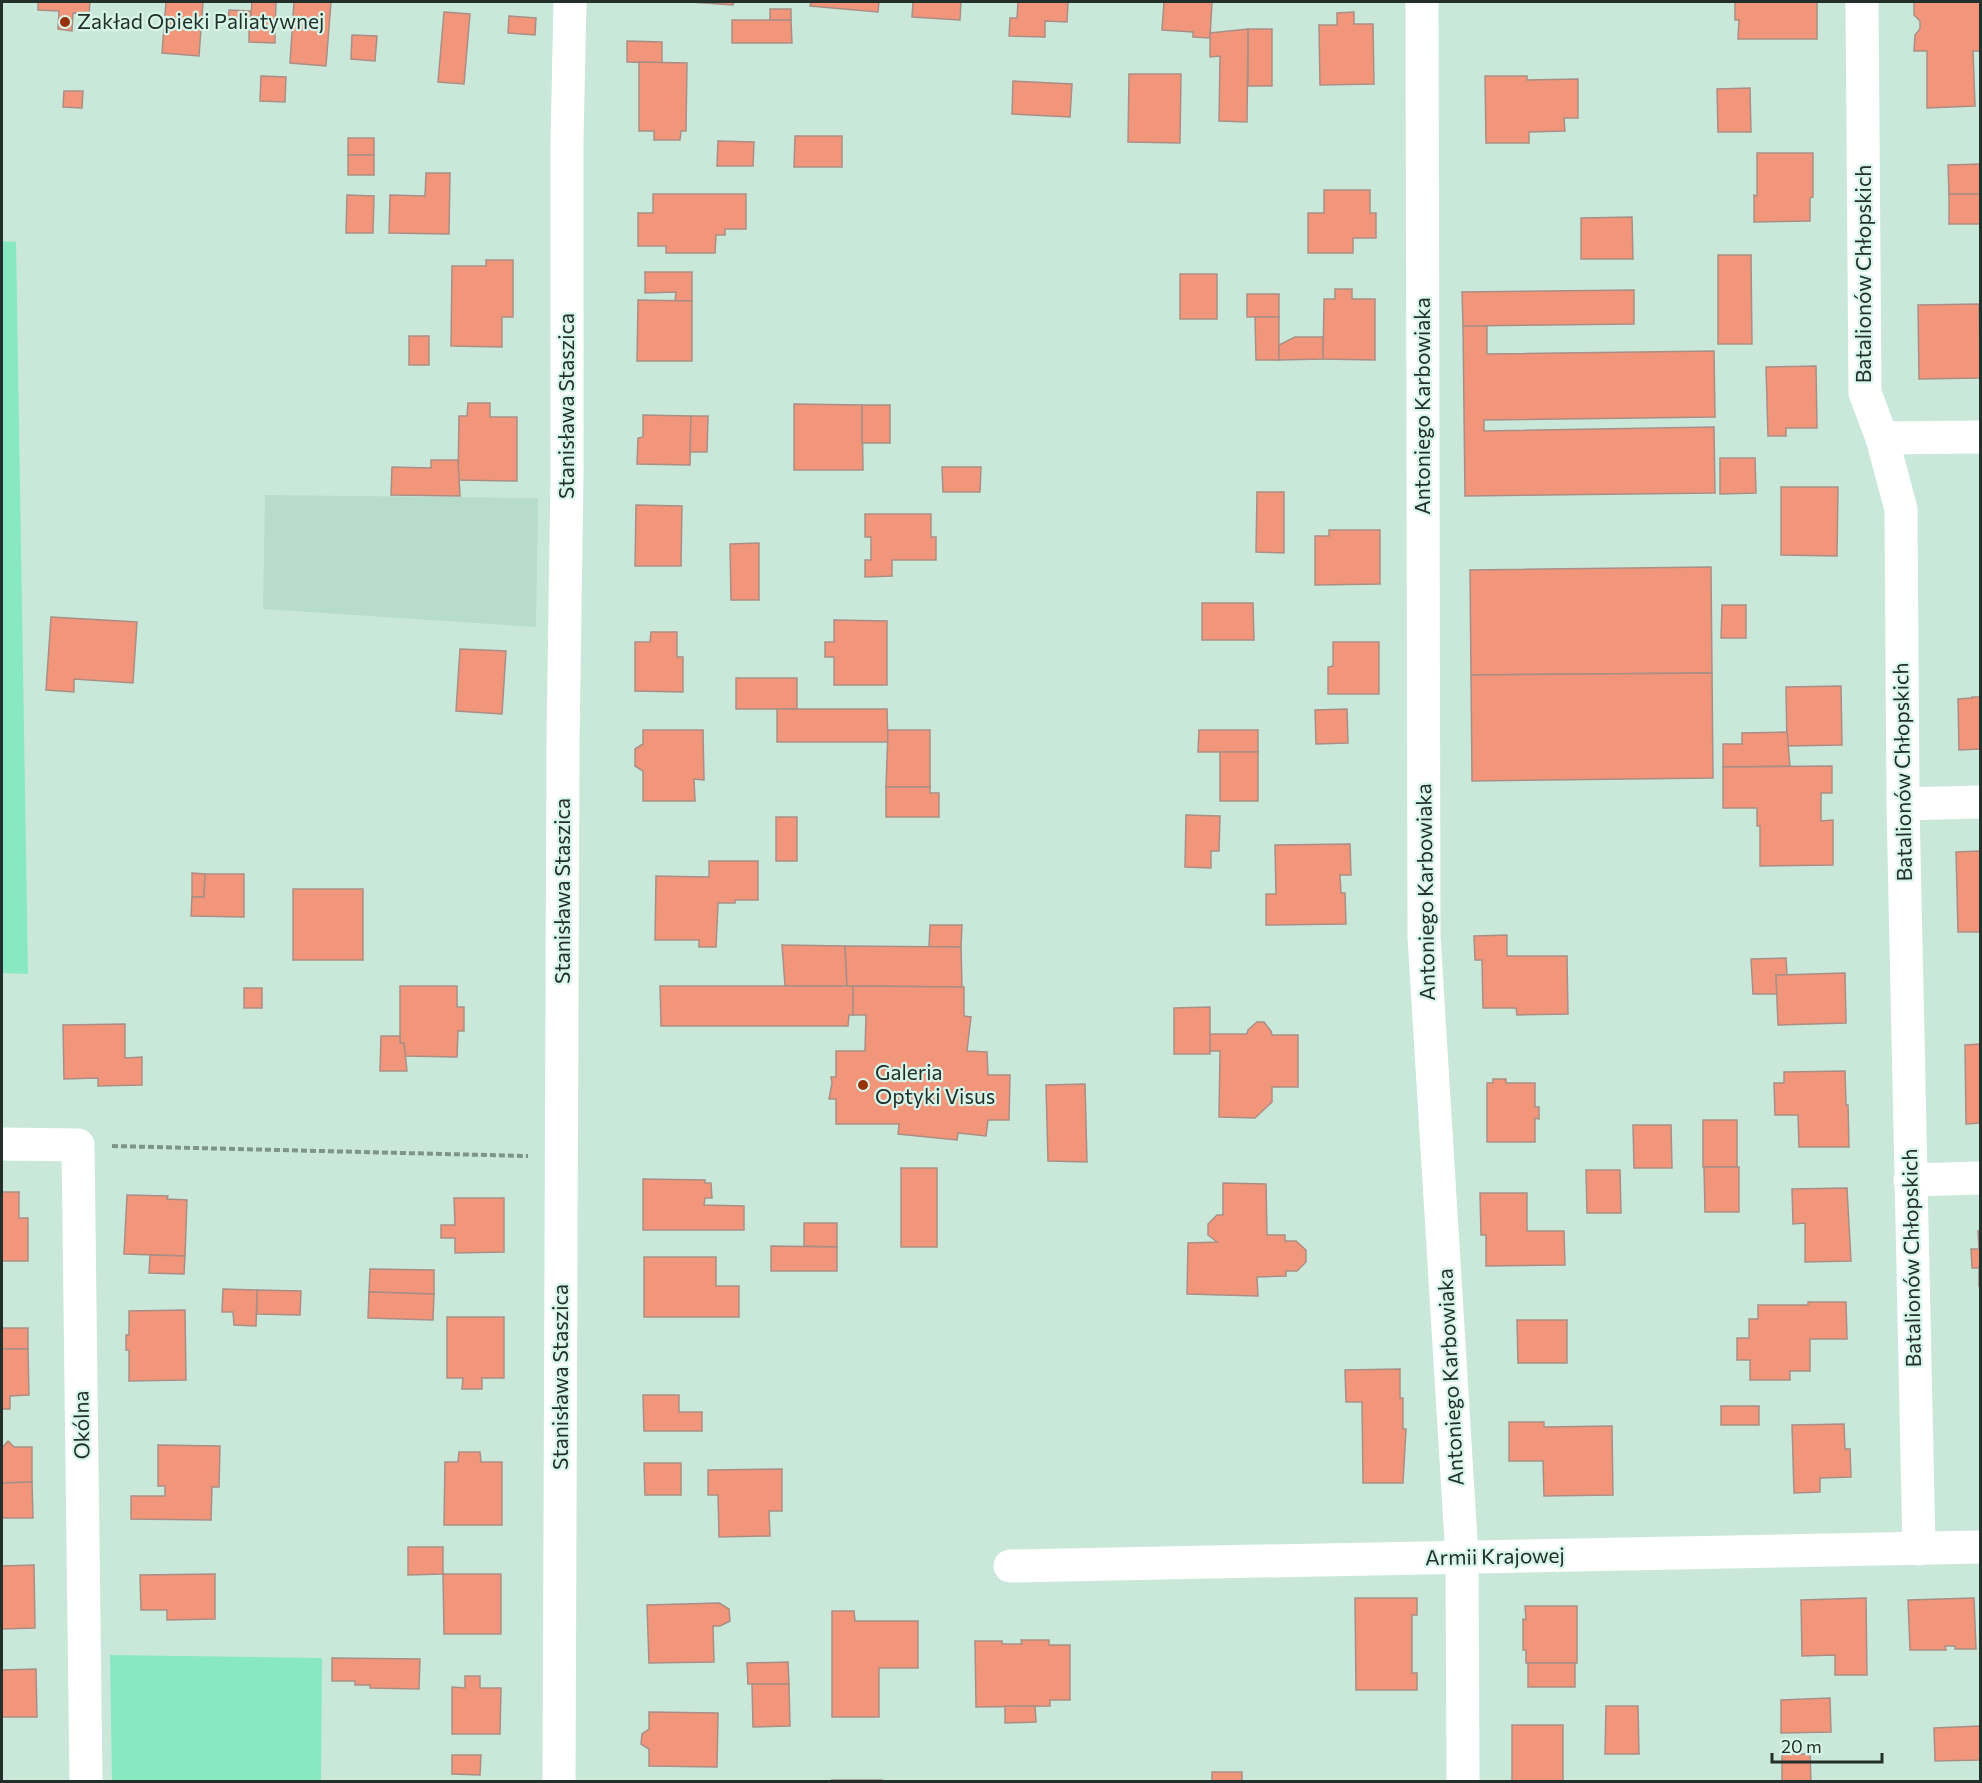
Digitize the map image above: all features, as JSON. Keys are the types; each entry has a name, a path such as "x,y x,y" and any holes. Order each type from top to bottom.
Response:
{"street":[{"name":"Stanisława Staszica","path":"559,1782 563,743 570,2"},
{"name":"Antoniego Karbowiaka","path":"1422,2 1424,936 1462,1557 1463,1782"},
{"name":"Batalionów Chłopskich","path":"1862,2 1865,393 1882,438 1900,509 1903,804 1919,1549"},
{"path":"1882,438 1980,436"},
{"path":"1903,804 1980,802"},
{"path":"2,1144 78,1145"},
{"name":"Okólna","path":"78,1145 86,1782"},
{"path":"1910,1180 1980,1178"},
{"name":"Armii Krajowej","path":"1010,1566 1980,1547"}],"path":[{"path":"78,1145 563,1156"}],"shaded area":[{"path":"265,495 538,498 536,627 263,609"}],"green space":[{"path":"2,241 16,242 28,974 2,973"},
{"path":"110,1655 322,1658 321,1781 112,1781"}],"building":[{"name":"Zakład Opieki Paliatywnej","path":"38,2 90,2 89,14 73,13 72,31 58,29 59,11 38,10"},
{"path":"166,2 203,2 199,56 162,53"},
{"path":"252,2 276,2 275,28 250,27"},
{"path":"294,2 331,2 326,66 290,63"},
{"path":"690,2 734,2 733,5"},
{"path":"811,2 879,2 878,12 810,6"},
{"path":"913,2 961,2 960,20 912,17"},
{"path":"1018,2 1068,2 1067,22 1045,21 1045,37 1009,36 1010,18 1017,18"},
{"path":"1164,2 1212,2 1210,38 1193,37 1193,32 1162,30"},
{"path":"1735,2 1817,2 1817,39 1738,39 1739,20 1735,20"},
{"path":"1914,2 1980,2 1980,51 1973,51 1975,106 1927,108 1927,51 1914,51 1915,35 1920,29 1920,21 1914,15"},
{"path":"770,9 791,9 791,20 770,20"},
{"path":"229,10 251,11 250,27 228,27"},
{"path":"444,12 470,14 464,84 438,82"},
{"path":"1354,12 1354,24 1373,24 1374,84 1320,85 1319,25 1337,25 1337,13"},
{"path":"509,16 536,18 535,35 508,33"},
{"path":"732,20 791,20 792,43 732,43"},
{"path":"249,27 275,28 275,43 249,42"},
{"path":"1248,29 1272,29 1272,86 1248,86"},
{"path":"1248,29 1247,122 1219,121 1220,56 1210,57 1210,33"},
{"path":"352,35 377,36 375,61 351,59"},
{"path":"627,41 662,42 662,63 627,62"},
{"path":"639,62 687,63 686,131 681,131 680,140 654,140 654,131 639,131"},
{"path":"1129,74 1181,74 1180,143 1128,142"},
{"path":"261,76 286,77 285,102 260,101"},
{"path":"1485,76 1527,76 1527,80 1578,79 1578,118 1564,118 1565,131 1529,132 1529,143 1486,143"},
{"path":"1013,81 1072,84 1070,117 1012,114"},
{"path":"1750,88 1751,132 1718,132 1717,89"},
{"path":"64,91 83,91 82,108 63,107"},
{"path":"795,136 842,136 842,167 794,167"},
{"path":"348,138 374,138 374,155 348,155"},
{"path":"718,141 754,142 753,166 717,166"},
{"path":"1757,153 1813,153 1813,197 1810,198 1810,221 1754,222 1754,195 1757,196"},
{"path":"348,155 374,155 374,175 348,175"},
{"path":"1980,164 1980,194 1949,194 1948,165"},
{"path":"426,173 450,173 449,234 389,233 390,195 425,196"},
{"path":"1324,190 1370,190 1370,213 1376,213 1376,238 1353,238 1353,253 1308,253 1308,213 1324,213"},
{"path":"653,194 746,194 746,229 725,229 725,235 716,235 715,253 666,253 666,246 638,246 638,213 653,213"},
{"path":"1949,194 1980,194 1980,224 1949,224"},
{"path":"347,195 374,196 373,233 346,233"},
{"path":"1632,217 1633,259 1581,259 1581,218"},
{"path":"1718,255 1751,255 1752,344 1718,344"},
{"path":"486,260 513,260 513,317 502,317 502,347 451,346 452,266 486,266"},
{"path":"645,272 692,272 692,301 675,301 676,292 645,293"},
{"path":"1180,274 1217,274 1217,319 1180,319"},
{"path":"1335,289 1352,289 1352,299 1375,299 1375,360 1323,359 1324,299 1335,299"},
{"path":"1634,290 1634,324 1463,326 1462,292"},
{"path":"1247,294 1279,294 1279,317 1247,317"},
{"path":"638,300 692,301 692,361 637,361"},
{"path":"1979,304 1980,378 1919,379 1918,305"},
{"path":"1255,317 1279,317 1279,360 1256,360"},
{"path":"1463,326 1487,326 1487,354 1714,351 1715,417 1484,420 1484,431 1714,427 1715,493 1465,496"},
{"path":"409,336 429,336 429,365 409,365"},
{"path":"1295,337 1323,337 1323,359 1279,360 1279,345"},
{"path":"1816,366 1817,428 1786,428 1786,436 1768,436 1766,367"},
{"path":"468,403 490,403 490,417 517,417 517,481 458,480 459,416 467,416"},
{"path":"794,404 862,405 863,470 794,470"},
{"path":"862,405 890,405 890,443 862,443"},
{"path":"643,415 691,416 690,465 637,464 638,438 643,437"},
{"path":"691,416 708,416 707,452 690,452"},
{"path":"1720,458 1755,458 1756,493 1720,494"},
{"path":"431,460 458,460 460,496 391,495 392,467 431,468"},
{"path":"942,467 981,467 980,492 943,492"},
{"path":"1781,487 1838,487 1837,556 1781,555"},
{"path":"1257,492 1284,492 1284,553 1256,552"},
{"path":"636,505 682,506 681,566 635,566"},
{"path":"865,514 931,514 931,537 936,537 936,560 892,560 892,576 865,577 865,560 871,560 871,537 865,537"},
{"path":"1329,530 1380,530 1380,584 1315,585 1315,536 1329,536"},
{"path":"759,543 759,600 731,600 730,544"},
{"path":"1711,567 1712,673 1471,675 1470,570"},
{"path":"1202,603 1253,603 1254,640 1202,640"},
{"path":"1722,605 1746,605 1746,638 1721,638"},
{"path":"51,617 137,622 133,683 74,679 74,692 46,690"},
{"path":"834,620 887,621 887,685 834,685 834,657 825,657 825,642 834,642"},
{"path":"651,632 677,632 677,657 683,657 683,692 635,691 635,642 650,642"},
{"path":"1333,642 1379,642 1379,694 1328,694 1328,667 1333,666"},
{"path":"460,649 506,651 502,714 456,711"},
{"path":"1712,673 1713,778 1472,781 1471,675"},
{"path":"736,678 797,678 797,709 736,709"},
{"path":"1841,686 1842,745 1787,746 1786,687"},
{"path":"1980,697 1980,749 1959,750 1958,699"},
{"path":"777,709 887,709 888,742 777,742"},
{"path":"1347,709 1348,743 1316,744 1315,710"},
{"path":"643,730 703,730 704,780 694,779 695,801 643,801 643,771 635,766 635,749 643,744"},
{"path":"888,730 930,730 930,787 886,787"},
{"path":"1199,730 1258,730 1258,752 1198,752"},
{"path":"1787,732 1790,766 1723,767 1723,744 1742,744 1742,733"},
{"path":"1220,752 1258,752 1258,801 1220,801"},
{"path":"1832,766 1832,793 1821,793 1821,821 1833,820 1833,865 1760,866 1760,826 1757,826 1757,808 1723,808 1723,767"},
{"path":"886,787 930,787 930,793 939,793 939,817 886,817"},
{"path":"1186,815 1220,816 1219,851 1211,851 1211,868 1185,867"},
{"path":"776,817 797,817 797,861 776,861"},
{"path":"1350,844 1351,875 1340,875 1341,893 1345,893 1346,924 1266,925 1266,894 1276,894 1275,845"},
{"path":"1980,851 1980,932 1958,932 1956,852"},
{"path":"709,861 758,861 758,900 718,903 716,947 699,947 699,940 655,940 656,876 709,877"},
{"path":"192,873 205,874 204,897 192,897"},
{"path":"205,874 244,874 244,917 191,916 192,897 204,897"},
{"path":"293,889 363,889 363,960 293,960"},
{"path":"930,925 962,925 961,947 929,947"},
{"path":"1507,935 1507,956 1567,956 1568,1014 1517,1015 1516,1008 1483,1008 1482,960 1475,960 1474,936"},
{"path":"782,945 845,946 847,986 785,986"},
{"path":"845,946 961,947 962,987 847,986"},
{"path":"1786,958 1787,975 1776,975 1777,994 1753,994 1751,959"},
{"path":"1845,973 1846,1023 1778,1025 1776,975"},
{"path":"400,986 457,986 457,1007 464,1007 464,1031 458,1031 457,1057 405,1056 404,1043 400,1043"},
{"path":"660,986 853,986 853,1015 849,1015 848,1026 661,1026"},
{"path":"853,986 964,987 964,1016 971,1017 967,1051 987,1052 988,1075 1010,1075 1009,1120 988,1120 986,1136 958,1133 957,1140 898,1134 899,1124 836,1124 836,1099 829,1099 831,1077 836,1077 836,1051 865,1051 866,1015 853,1015"},
{"path":"244,988 262,988 262,1008 244,1008"},
{"path":"1210,1007 1210,1054 1174,1054 1174,1008"},
{"path":"1257,1022 1264,1022 1272,1035 1298,1035 1298,1087 1272,1087 1272,1102 1255,1118 1219,1117 1220,1051 1210,1051 1210,1034 1247,1034"},
{"path":"125,1024 125,1058 142,1057 142,1085 98,1086 98,1078 64,1079 63,1025"},
{"path":"381,1036 400,1036 400,1043 404,1043 407,1071 380,1071"},
{"path":"1980,1044 1980,1123 1966,1124 1965,1045"},
{"path":"1845,1071 1849,1147 1799,1147 1798,1115 1775,1115 1774,1083 1784,1083 1784,1072"},
{"path":"1493,1079 1506,1079 1506,1083 1535,1083 1535,1107 1539,1107 1539,1119 1535,1118 1535,1142 1487,1142 1487,1083 1493,1083"},
{"path":"1085,1084 1087,1162 1048,1161 1046,1085"},
{"path":"1703,1120 1737,1120 1737,1167 1703,1167"},
{"path":"1633,1125 1671,1125 1672,1168 1634,1168"},
{"path":"1704,1167 1739,1167 1739,1212 1705,1212"},
{"path":"901,1168 937,1168 937,1247 901,1247"},
{"path":"1586,1170 1620,1170 1621,1213 1587,1213"},
{"path":"643,1179 705,1180 705,1183 711,1183 712,1198 705,1198 704,1205 744,1206 744,1230 643,1230"},
{"path":"1223,1183 1266,1184 1267,1235 1285,1235 1285,1241 1296,1241 1306,1250 1306,1262 1297,1271 1286,1271 1286,1276 1257,1277 1258,1296 1187,1294 1188,1243 1217,1242 1208,1235 1208,1224 1217,1215 1223,1215"},
{"path":"1847,1188 1851,1261 1805,1262 1805,1223 1793,1224 1792,1189"},
{"path":"2,1192 19,1192 19,1218 28,1218 28,1261 2,1261"},
{"path":"1480,1193 1527,1193 1527,1231 1564,1231 1565,1265 1486,1266 1486,1235 1481,1235"},
{"path":"127,1195 168,1196 167,1199 187,1200 185,1256 124,1254"},
{"path":"454,1198 504,1198 504,1252 455,1253 455,1238 441,1238 441,1225 455,1225"},
{"path":"804,1223 837,1223 837,1247 804,1246"},
{"path":"1978,1231 1980,1231 1979,1287 1979,1268 1972,1268 1971,1249 1979,1249"},
{"path":"771,1246 837,1247 837,1271 771,1271"},
{"path":"150,1255 185,1256 184,1274 149,1273"},
{"path":"644,1257 716,1257 716,1286 739,1286 739,1317 644,1317"},
{"path":"370,1269 434,1270 434,1294 369,1292"},
{"path":"223,1289 257,1290 256,1326 234,1325 233,1312 222,1312"},
{"path":"257,1290 301,1291 300,1315 257,1314"},
{"path":"369,1292 434,1294 433,1320 368,1318"},
{"path":"1808,1302 1846,1302 1847,1339 1810,1339 1810,1371 1790,1371 1790,1380 1750,1380 1750,1360 1737,1360 1737,1338 1749,1338 1749,1319 1758,1319 1758,1305 1808,1305"},
{"path":"185,1310 186,1380 129,1381 129,1350 126,1350 126,1335 129,1335 129,1311"},
{"path":"447,1317 504,1317 504,1378 482,1378 482,1389 462,1389 463,1378 447,1378"},
{"path":"1517,1320 1567,1320 1567,1363 1518,1363"},
{"path":"2,1328 28,1328 28,1349 2,1349"},
{"path":"2,1349 28,1349 29,1395 10,1396 10,1409 2,1409"},
{"path":"1400,1369 1403,1429 1406,1429 1403,1483 1363,1483 1362,1402 1346,1402 1345,1370"},
{"path":"643,1395 679,1395 679,1412 702,1412 702,1431 644,1431"},
{"path":"1721,1406 1759,1406 1759,1425 1721,1425"},
{"path":"1509,1422 1544,1422 1544,1427 1612,1426 1613,1495 1544,1496 1543,1461 1509,1461"},
{"path":"1844,1424 1845,1449 1850,1449 1851,1477 1820,1478 1820,1492 1794,1493 1792,1425"},
{"path":"8,1441 14,1447 32,1447 32,1482 2,1483 2,1448"},
{"path":"158,1445 220,1446 219,1487 212,1487 211,1520 131,1519 131,1496 165,1496 165,1486 158,1486"},
{"path":"459,1452 480,1452 481,1462 502,1462 502,1525 444,1525 445,1462 458,1462"},
{"path":"644,1463 681,1463 681,1495 645,1495"},
{"path":"782,1469 782,1511 769,1511 770,1536 719,1537 718,1495 708,1495 708,1470"},
{"path":"32,1482 33,1518 2,1518 2,1483"},
{"path":"408,1547 443,1547 443,1574 408,1575"},
{"path":"34,1565 35,1628 2,1629 2,1566"},
{"path":"215,1574 215,1619 167,1620 167,1610 141,1610 140,1575"},
{"path":"443,1574 501,1574 501,1634 444,1634"},
{"path":"1355,1598 1417,1598 1417,1615 1412,1615 1412,1673 1417,1673 1417,1690 1356,1690"},
{"path":"1866,1598 1867,1675 1835,1675 1835,1655 1802,1656 1801,1600"},
{"path":"1974,1598 1976,1649 1955,1649 1955,1646 1945,1646 1946,1650 1910,1650 1908,1600"},
{"path":"719,1603 729,1609 730,1621 720,1626 713,1626 714,1662 649,1663 647,1605"},
{"path":"1525,1606 1577,1606 1577,1663 1526,1663 1526,1650 1523,1650"},
{"path":"832,1611 854,1611 855,1621 918,1621 918,1668 879,1668 879,1717 832,1717"},
{"path":"1021,1640 1049,1640 1049,1645 1070,1645 1070,1700 1050,1700 1050,1706 976,1707 975,1641 1022,1644"},
{"path":"332,1658 420,1659 419,1689 370,1688 370,1685 355,1685 355,1681 332,1681"},
{"path":"788,1662 789,1684 748,1684 747,1663"},
{"path":"1528,1663 1575,1663 1575,1687 1528,1687"},
{"path":"36,1669 37,1717 2,1717 2,1670"},
{"path":"465,1676 480,1676 480,1688 501,1688 500,1734 452,1734 452,1687 465,1688"},
{"path":"752,1684 789,1684 790,1726 753,1727"},
{"path":"1830,1698 1831,1732 1781,1733 1781,1700"},
{"path":"1005,1706 1035,1706 1036,1722 1005,1723"},
{"path":"1606,1706 1638,1706 1639,1754 1605,1754"},
{"path":"649,1712 718,1713 717,1767 649,1766 649,1749 641,1744 642,1734 649,1729"},
{"path":"1512,1725 1563,1725 1563,1782 1512,1782"},
{"path":"1980,1726 1980,1760 1935,1761 1934,1728"},
{"path":"1782,1754 1810,1754 1811,1782 1782,1782"},
{"path":"452,1755 481,1755 480,1775 452,1774"},
{"path":"1212,1772 1242,1772 1242,1782 1212,1782"},
{"path":"831,1780 882,1780 882,1782"}],"place":[{"name":"Zakład Opieki Paliatywnej","path":"65,22"},
{"name":"Galeria Optyki Visus","path":"863,1085"}]}
